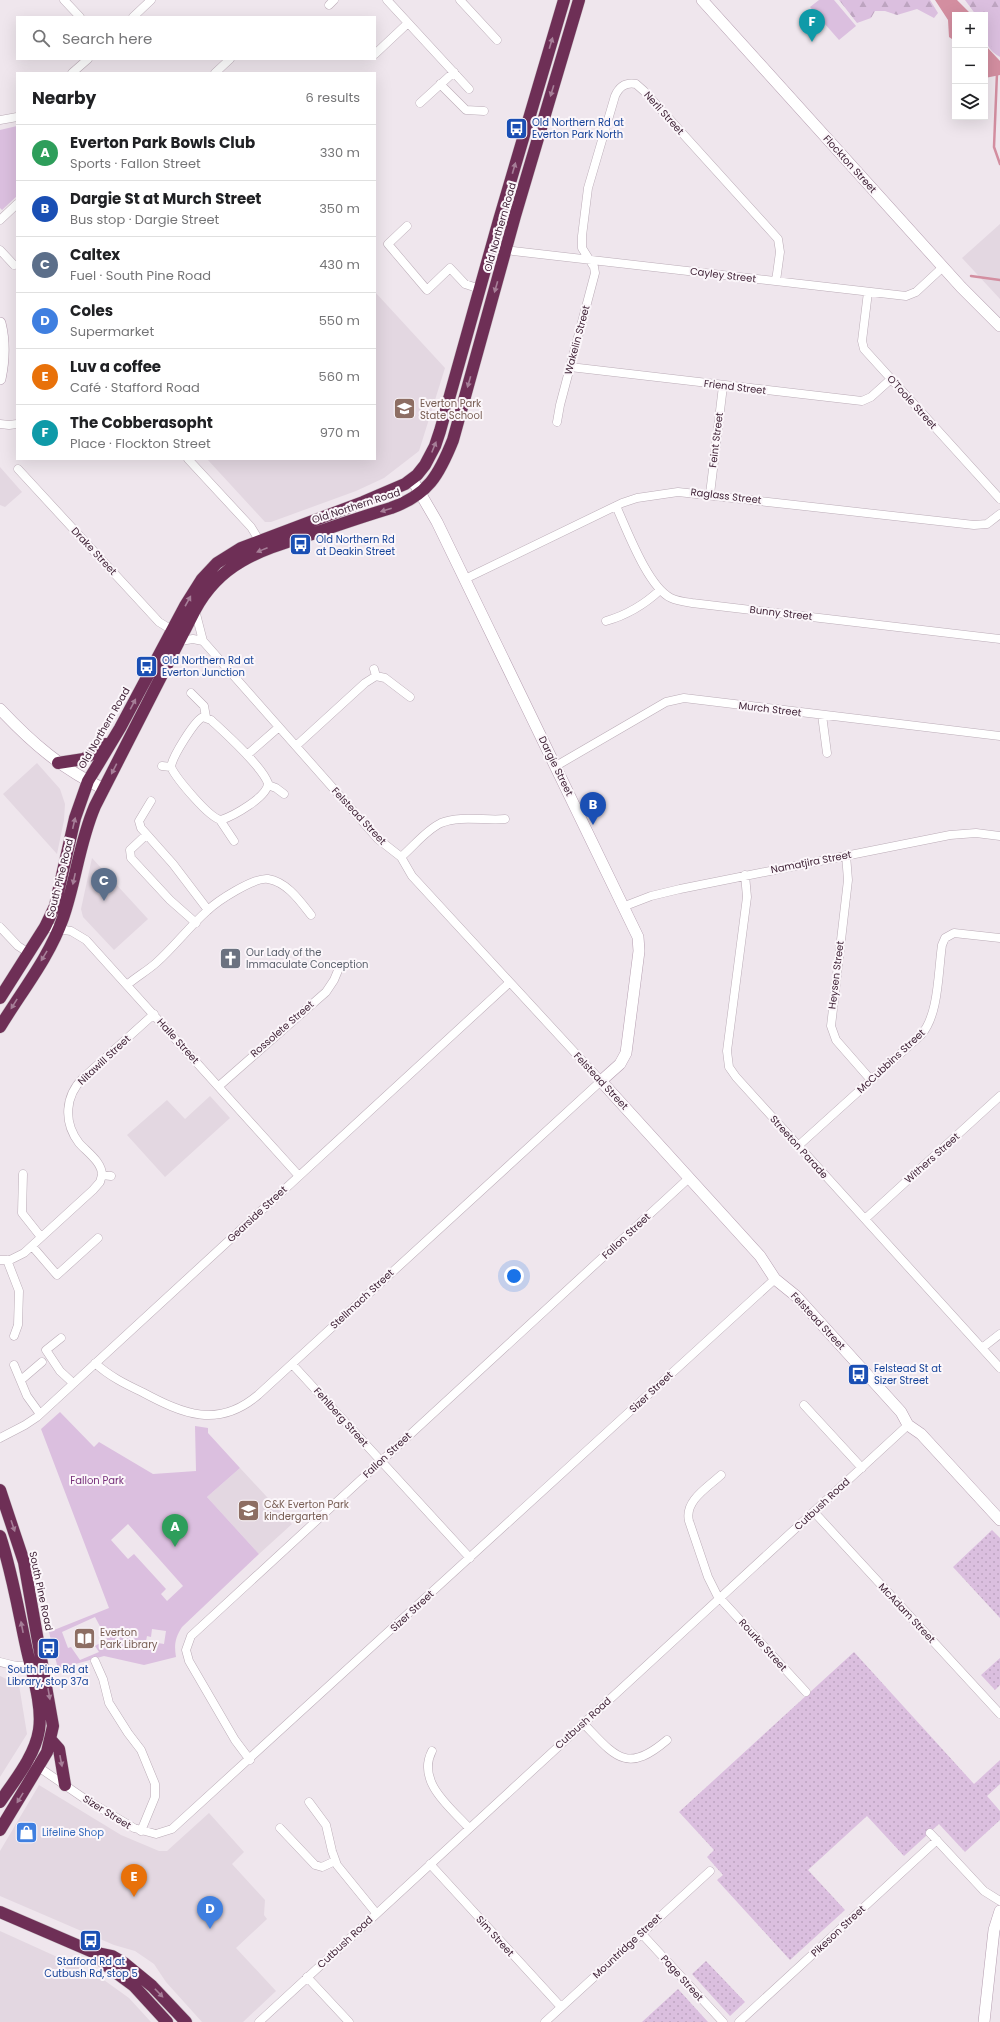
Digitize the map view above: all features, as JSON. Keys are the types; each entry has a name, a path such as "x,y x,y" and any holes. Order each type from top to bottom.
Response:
{"highway":[{"name":"Old Northern Road","path":"88,781 114,738 192,593 207,574 225,558 241,548 363,502 412,479 425,465 435,446 499,220 564,0"},
{"name":"Old Northern Road","path":"104,789 195,610 215,581 227,570 246,558 271,546 391,508 411,500 421,493 436,476 453,440 515,216 579,0"},
{"path":"499,220 506,221 515,216"},
{"path":"58,763 78,761 87,757 114,738"},
{"name":"South Pine Road","path":"0,998 45,927 58,898 75,818 88,781"},
{"name":"South Pine Road","path":"0,1027 44,957 59,929 70,896 85,830 104,789"},
{"name":"South Pine Road","path":"0,1490 24,1562 53,1721 48,1752 0,1830"},
{"path":"0,1536 10,1569 38,1704 40,1725 38,1735 27,1759 0,1802"},
{"path":"51,1740 59,1749 65,1785"},
{"path":"0,1912 93,1952 112,1956 135,1971 186,2022"},
{"path":"93,1952 107,1966 134,1986 167,2022"}],"street":[{"path":"64,0 79,16"},
{"path":"134,16 151,0"},
{"path":"387,0 470,89"},
{"path":"460,0 497,40"},
{"name":"Flockton Street","path":"702,0 943,267 1000,326"},
{"path":"376,53 408,23"},
{"path":"73,72 87,60"},
{"path":"216,72 229,60"},
{"path":"420,103 454,72"},
{"name":"Nerli Street","path":"589,259 581,243 588,188 617,92 623,86 632,83 644,91 778,239 780,252 776,281"},
{"path":"440,84 466,110 484,111"},
{"path":"0,120 16,117"},
{"path":"0,220 16,205"},
{"path":"407,226 388,244 427,290 450,268 465,284 480,289"},
{"name":"Cayley Street","path":"492,246 589,259 909,296 916,292 943,267"},
{"path":"0,250 14,266"},
{"name":"Wakelin Street","path":"558,422 560,405 595,273 589,259"},
{"name":"O'Toole Street","path":"868,292 862,345 1000,499"},
{"path":"0,323 4,337 4,358 0,379"},
{"name":"Friend Street","path":"570,367 862,401 871,397 891,379"},
{"name":"Feint Street","path":"710,494 723,386"},
{"path":"0,424 16,424"},
{"path":"189,460 251,527 259,540"},
{"name":"Drake Street","path":"18,469 159,622 172,630"},
{"name":"Dargie Street","path":"412,479 432,512 636,931 639,944 627,1046 622,1061 601,1081"},
{"name":"Raglass Street","path":"465,579 616,506 637,498 678,492 710,494 974,525 987,524 1000,514"},
{"name":"Bunny Street","path":"616,506 650,577 660,590 671,598 692,603 1000,639"},
{"path":"606,621 624,615 650,600 660,590"},
{"name":"Felstead Street","path":"195,610 203,641 279,728 378,839 401,857 412,876 760,1256 775,1278 796,1296 901,1412 908,1425 919,1432 1000,1520"},
{"path":"180,640 192,639 203,641"},
{"path":"296,746 375,673 385,678 410,697"},
{"path":"191,693 204,706 206,717 247,755 264,776 268,785 276,788 284,794"},
{"name":"Murch Street","path":"556,766 666,702 678,699 1000,736"},
{"path":"0,709 58,763 104,789"},
{"path":"822,715 827,753"},
{"path":"171,766 172,761 196,722 200,718 206,717"},
{"path":"247,755 279,728"},
{"path":"162,766 171,766"},
{"path":"171,766 190,792 213,816 220,820 234,841"},
{"path":"220,820 255,801 265,792 268,785"},
{"path":"151,800 139,821 141,828 173,864 208,910"},
{"path":"401,857 430,830 442,823 457,820 506,819"},
{"name":"Namatjira Street","path":"625,906 651,896 745,875 963,833 1000,836"},
{"path":"146,835 130,850 131,858 170,900 196,923"},
{"name":"Heysen Street","path":"846,856 848,880 831,1026 836,1040 871,1080"},
{"name":"Streeton Parade","path":"745,875 746,897 727,1061 732,1072 1000,1368"},
{"path":"127,985 154,965 208,910 246,885 267,879 279,883 292,892 311,915"},
{"path":"0,927 18,946 29,952"},
{"name":"Halle Street","path":"45,927 71,931 84,938 299,1176"},
{"name":"McCubbins Street","path":"798,1146 928,1026 932,1015 942,945 945,938 954,933 1000,938"},
{"name":"Rossolete Street","path":"219,1086 326,992 334,980 339,968"},
{"name":"Gearside Street","path":"0,1438 25,1425 40,1414 509,983"},
{"name":"Nitawill Street","path":"102,1175 99,1165 79,1142 70,1128 68,1120 68,1103 74,1088 83,1078 154,1014"},
{"name":"Stellmach Street","path":"95,1363 110,1376 167,1406 188,1414 206,1416 228,1412 244,1406 292,1364 601,1081"},
{"name":"Withers Street","path":"865,1219 1000,1096"},
{"path":"23,1174 22,1213 41,1237"},
{"path":"14,1336 18,1325 19,1290 3,1260 19,1256 32,1246 93,1190 100,1182 102,1175 111,1176"},
{"name":"Fallon Street","path":"250,1760 234,1740 189,1661 186,1653 188,1641 195,1631 689,1178"},
{"path":"32,1246 57,1275 98,1238"},
{"name":"Sizer Street","path":"27,1759 127,1825 141,1831 156,1834 172,1829 250,1760 775,1278"},
{"path":"982,1348 1000,1334"},
{"path":"61,1338 46,1350 60,1371 73,1383"},
{"path":"21,1380 42,1362"},
{"name":"Fehlberg Street","path":"292,1364 470,1558"},
{"path":"14,1365 27,1396 40,1414"},
{"path":"804,1405 862,1468"},
{"name":"Cutbush Road","path":"259,2022 908,1425"},
{"name":"Rourke Street","path":"721,1475 694,1500 689,1507 688,1516 713,1590 806,1692"},
{"name":"McAdam Street","path":"814,1512 1000,1714"},
{"path":"95,1661 103,1680 109,1703 141,1750 155,1784 156,1797 141,1831"},
{"path":"0,1662 16,1666 30,1665"},
{"path":"583,1723 612,1753 621,1759 644,1757 667,1740"},
{"path":"432,1751 428,1765 432,1786 469,1828"},
{"path":"309,1802 326,1825 335,1862 376,1913"},
{"path":"280,1828 315,1865 322,1867 335,1862"},
{"path":"930,1833 984,1891 1000,1901"},
{"name":"Pikeson Street","path":"739,2022 937,1840"},
{"name":"Sim Street","path":"430,1864 561,2007"},
{"name":"Mountridge Street","path":"545,2022 710,1871"},
{"path":"984,2022 994,1930 1000,1911"},
{"name":"Page Street","path":"642,1933 723,2022"},
{"path":"307,1977 349,2022"}],"shaded area":[{"path":"935,0 957,0 969,12 952,12 952,39 949,37 948,20"},
{"path":"988,48 1000,61 1000,75 988,77"},
{"path":"1000,224 1000,299 962,258"},
{"name":"Everton Park State School","path":"376,293 445,368 419,451 384,478 356,491 271,522 265,522 208,460 376,460"},
{"path":"0,467 22,492 5,507 0,505"},
{"path":"37,763 60,789 65,804 64,820 57,854 3,794"},
{"path":"92,858 148,919 114,950 83,917 81,909"},
{"path":"210,1096 230,1118 165,1177 127,1135 167,1100 185,1119"},
{"name":"C&K Everton Park kindergarten","path":"240,1468 292,1524 259,1554 207,1497"},
{"path":"0,1676 19,1685 27,1734 0,1777"},
{"path":"39,1785 121,1835 159,1851 167,1851 209,1813 244,1852 232,1864 265,1900 264,1915 267,1919 236,1948 276,1991 243,2022 202,2022 166,1982 154,1964 135,1951 114,1945 0,1896 0,1851"},
{"path":"0,1931 97,1975 129,1998 151,2022 0,2022"}],"green space":[{"path":"819,0 834,0 856,26 839,40 810,7"},
{"path":"839,0 930,0 938,13 934,18 917,9 897,15 885,11 875,11 871,18 857,23"},
{"path":"965,0 1000,0 1000,57 994,53 988,46 988,12 974,12"},
{"path":"1000,14 1000,56 988,42 988,25"},
{"path":"16,126 16,197 2,210 0,208 0,130"},
{"name":"Fallon Park","path":"60,1412 94,1447 99,1442 153,1474 196,1471 195,1426 208,1428 208,1433 240,1468 207,1497 259,1554 182,1627 176,1642 176,1657 144,1665 104,1656 58,1669 49,1632 109,1608 41,1429","holes":["128,1524 183,1586 167,1601 161,1594 166,1589 134,1554 128,1559 111,1540","95,1617 110,1645 102,1649 100,1643 95,1646 99,1652 80,1660 71,1647 68,1648 62,1632","152,1629 166,1631 164,1644 146,1641 147,1636 151,1637"]},
{"path":"992,1530 1000,1538 1000,1618 953,1567"},
{"path":"854,1652 974,1784 1000,1760 1000,1784 987,1796 1000,1811 1000,1820 965,1852 939,1824 904,1856 867,1816 808,1870 845,1910 790,1960 717,1880 723,1875 707,1857 714,1850 679,1812"},
{"path":"1000,1658 1000,1685 995,1690 981,1675"},
{"path":"706,1961 745,2002 730,2016 692,1974"},
{"path":"678,1989 708,2022 642,2022"}],"waterway":[{"path":"997,73 994,147 1000,164"},
{"path":"971,276 1000,280"}],"place":[{"name":"The Cobberasopht","path":"812,42"},
{"name":"Old Northern Rd at Everton Park North","path":"516,128"},
{"name":"Everton Park State School","path":"404,409"},
{"name":"Old Northern Rd at Deakin Street","path":"300,545"},
{"name":"Old Northern Rd at Everton Junction","path":"146,666"},
{"name":"Dargie St at Murch Street","path":"593,825"},
{"name":"Caltex","path":"104,901"},
{"name":"Our Lady of the Immaculate Conception","path":"230,958"},
{"name":"Felstead St at Sizer Street","path":"858,1374"},
{"name":"C&K Everton Park kindergarten","path":"249,1510"},
{"name":"Everton Park Bowls Club","path":"175,1547"},
{"name":"Everton Park Library","path":"85,1638"},
{"name":"South Pine Rd at Library, stop 37a","path":"48,1649"},
{"name":"Lifeline Shop","path":"26,1832"},
{"name":"Luv a coffee","path":"134,1897"},
{"name":"Coles","path":"210,1929"},
{"name":"Stafford Rd at Cutbush Rd, stop 5","path":"91,1941"}]}
